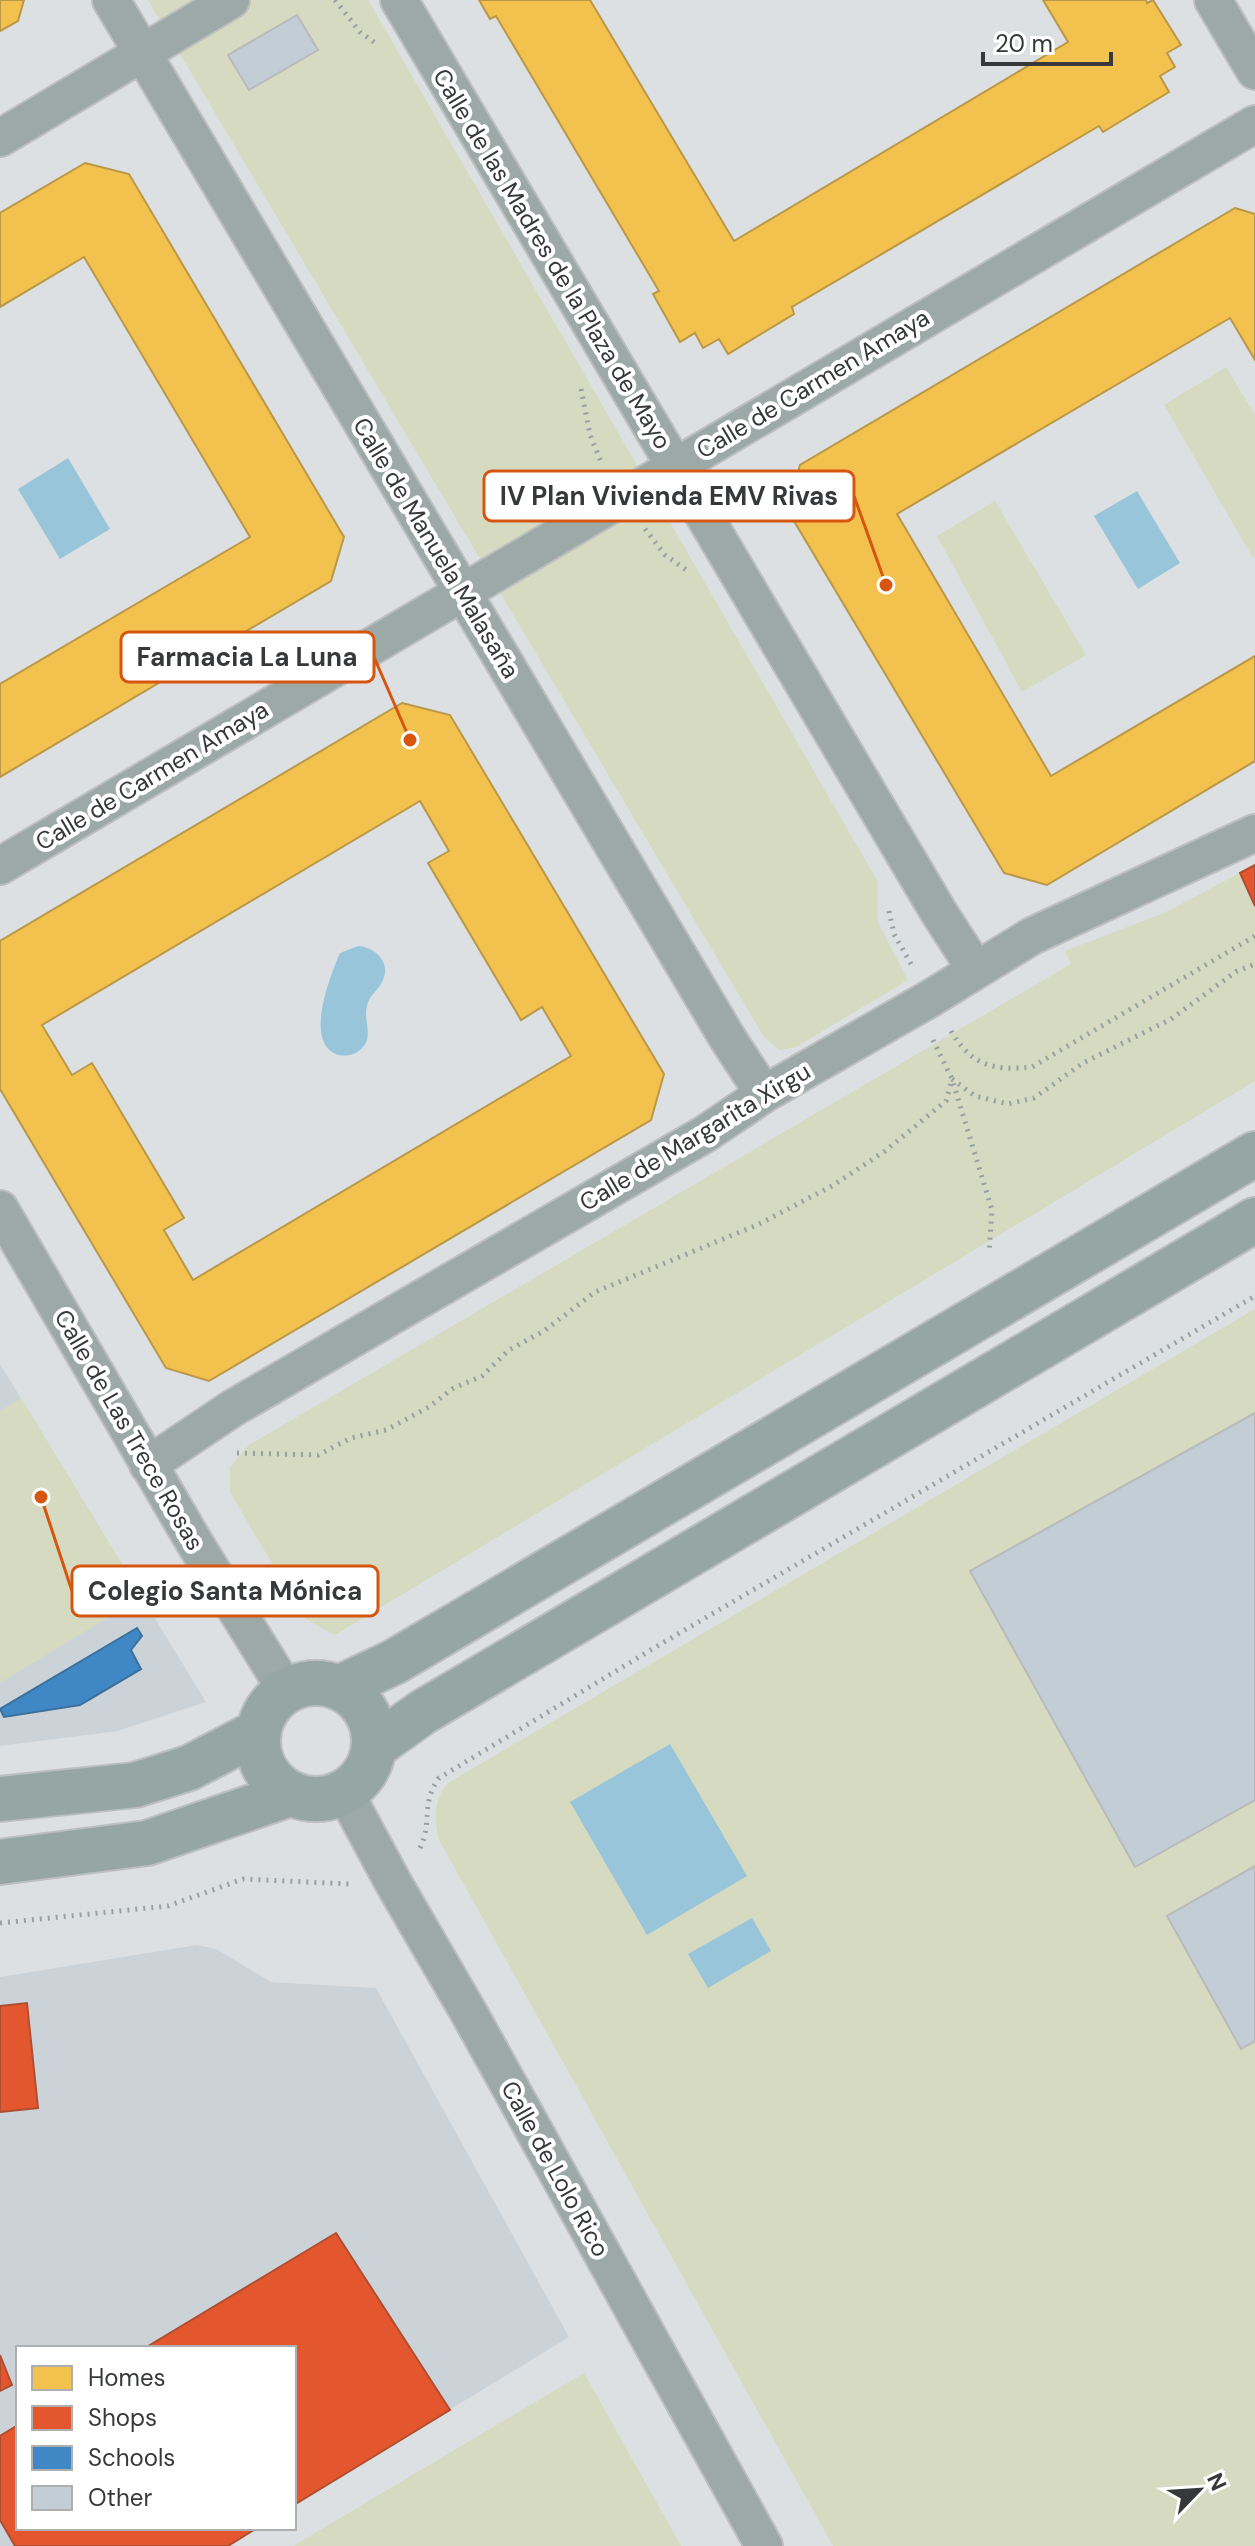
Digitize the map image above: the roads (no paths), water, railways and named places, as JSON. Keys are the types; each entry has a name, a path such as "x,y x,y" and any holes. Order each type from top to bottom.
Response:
{"street":[{"name":"Calle de Manuela Malasaña","path":"111,0 728,1039 764,1094"},
{"path":"0,138 231,0"},
{"name":"Calle de las Madres de la Plaza de Mayo","path":"399,0 976,970"},
{"path":"1213,0 1255,71"},
{"name":"Calle de Carmen Amaya","path":"0,866 1255,124"},
{"name":"Calle de Margarita Xirgu","path":"148,1465 233,1408 705,1134 764,1094 1032,936 1255,833"},
{"path":"339,1688 394,1662 1255,1154"},
{"name":"Calle de Las Trece Rosas","path":"0,1209 148,1465 286,1690"},
{"path":"374,1747 450,1696 1255,1220"},
{"path":"322,1683 339,1688 355,1698 366,1712 373,1729 374,1747 369,1765 359,1781 345,1793 327,1799 308,1800 290,1794 275,1783 264,1768 258,1751 258,1732 263,1716 286,1690 304,1684 322,1683"},
{"path":"0,1799 135,1785 189,1768 258,1732"},
{"name":"Calle de Lolo Rico","path":"345,1793 764,2546"},
{"path":"0,1862 147,1843 290,1794"}],"water":[{"path":"68,458 110,529 60,559 18,489"},
{"path":"1137,491 1180,563 1138,589 1094,516"},
{"path":"358,946 370,949 380,957 385,973 367,1006 368,1033 365,1043 355,1053 342,1056 328,1049 322,1038 322,1008 340,953"},
{"path":"670,1744 747,1876 647,1935 570,1802"},
{"path":"752,1918 771,1951 708,1988 688,1954"}],"place":[{"name":"IV Plan Vivienda EMV Rivas","path":"886,585"},
{"name":"Farmacia La Luna","path":"410,740"},
{"name":"Colegio Santa Mónica","path":"41,1497"}]}
